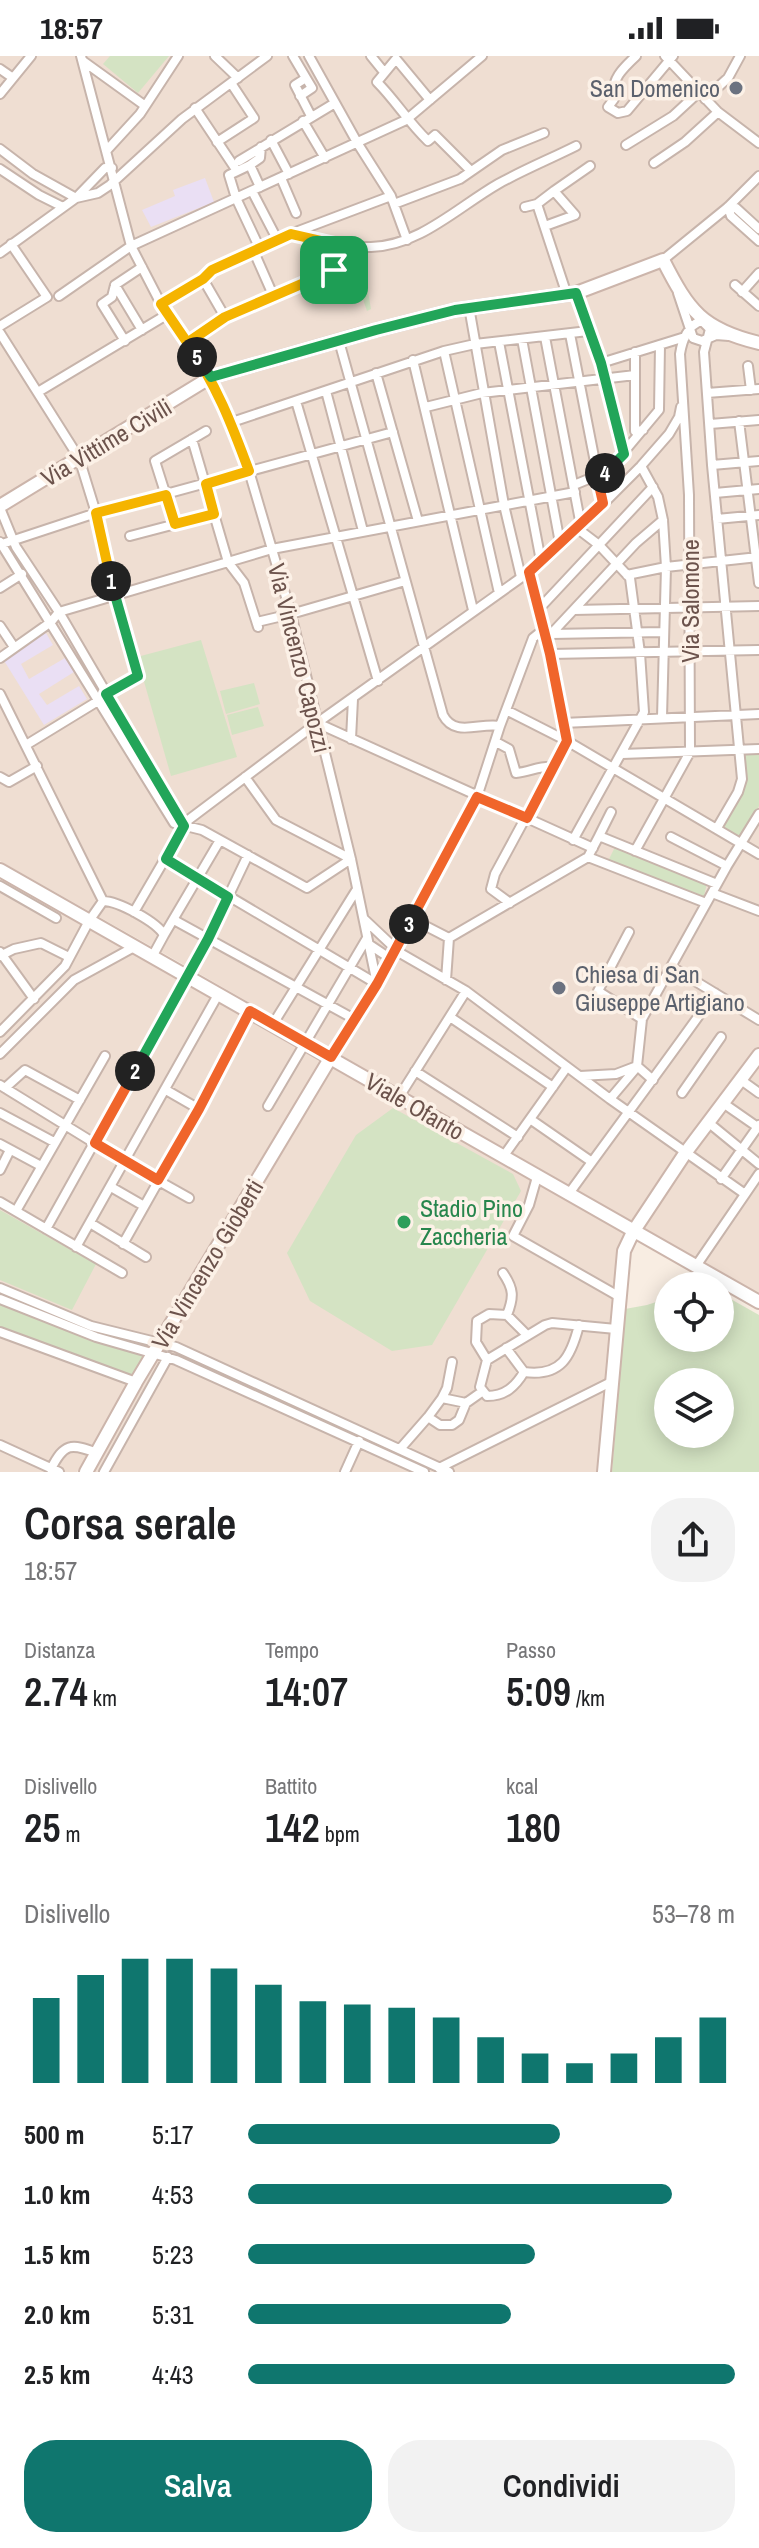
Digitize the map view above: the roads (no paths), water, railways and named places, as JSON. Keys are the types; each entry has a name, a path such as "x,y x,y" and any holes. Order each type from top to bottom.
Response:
{"street":[{"path":"0,94 31,56"},
{"path":"107,150 140,114 178,56"},
{"path":"215,56 234,81 254,118 217,142"},
{"path":"0,149 33,174 76,198 98,193 195,108 267,56"},
{"path":"293,56 306,78 295,85 325,158"},
{"path":"309,56 392,200 407,240"},
{"path":"371,56 384,72"},
{"path":"59,296 131,246 406,120 482,56"},
{"path":"636,56 619,72 612,89 614,99 608,107 618,113 627,111 669,58 718,112 759,143"},
{"path":"626,145 728,78 740,56"},
{"path":"82,58 144,105"},
{"name":"Via Vincenzo Capozzi","path":"82,58 131,246 161,304 211,377 232,422 249,471 291,614 351,859 377,984"},
{"path":"430,100 397,58 377,82 404,111 406,120 428,141 435,135 471,171"},
{"path":"0,69 13,78"},
{"path":"273,295 229,175 271,140 335,103"},
{"path":"195,108 217,142 238,166"},
{"path":"654,163 685,142 718,112"},
{"path":"161,304 203,279 212,270 277,239 443,186 502,150 544,133"},
{"path":"271,140 296,213"},
{"path":"291,234 339,245 373,247 407,240 507,179 576,146"},
{"path":"238,166 250,165 260,158 261,147"},
{"path":"250,165 256,189 277,239"},
{"path":"525,207 537,204 590,166"},
{"path":"0,253 76,198 105,168 112,168"},
{"path":"0,169 63,207"},
{"path":"731,336 702,341 688,333 675,284 663,260 728,207 759,176"},
{"path":"545,226 575,215 554,191"},
{"path":"537,204 601,363 624,454"},
{"path":"728,207 736,208 759,229"},
{"path":"728,207 731,216 759,241"},
{"path":"0,326 47,297 11,244"},
{"path":"187,343 225,317 334,270 339,245"},
{"name":"Via Vittime Civili","path":"0,507 211,377 469,307 571,294 663,260"},
{"path":"125,341 102,304 112,297 115,285 142,267"},
{"path":"759,273 738,288 759,306"},
{"path":"203,279 225,317"},
{"path":"675,284 710,332 704,352 712,465 742,779 717,828"},
{"path":"115,285 142,330"},
{"path":"469,307 478,344 482,393 504,505 548,634 567,741 495,874 491,889 510,903"},
{"path":"38,392 168,314"},
{"path":"601,363 688,333 696,322 759,343"},
{"path":"232,422 444,351 588,331"},
{"path":"0,333 79,458 96,513 138,676 106,694"},
{"name":"Via Salomone","path":"635,851 690,752 691,564 680,354 688,333"},
{"path":"570,334 603,503"},
{"path":"545,337 580,527 630,578 644,712 573,840"},
{"path":"522,339 560,543"},
{"path":"339,341 446,722 465,729 490,724 500,726"},
{"path":"499,342 541,561"},
{"path":"0,658 51,622 59,612 115,595 272,549 551,497 574,489 608,471 659,410 660,345"},
{"path":"444,351 499,593"},
{"path":"635,352 635,431 643,430"},
{"path":"413,360 473,610"},
{"path":"707,393 755,389 748,366"},
{"path":"376,373 418,521"},
{"path":"426,407 482,393 635,375"},
{"path":"326,391 363,531"},
{"path":"134,912 184,826 317,723 541,561 580,527 669,434 679,417 683,398"},
{"path":"296,401 378,681"},
{"path":"710,424 759,420"},
{"path":"739,421 748,490 755,516 759,583"},
{"path":"175,524 155,461 206,431"},
{"path":"245,777 276,820 351,859 307,888 202,830 174,823 1,543 96,513 393,432"},
{"path":"192,439 228,562 244,583 258,624 405,581"},
{"path":"712,465 759,461"},
{"path":"641,466 658,497 663,520 666,567 662,717"},
{"path":"538,610 653,487"},
{"path":"715,493 759,489"},
{"path":"0,507 13,540 59,612 184,826"},
{"path":"130,536 214,514"},
{"path":"717,519 755,516"},
{"path":"548,634 663,520"},
{"path":"627,575 666,567 758,557"},
{"path":"0,588 22,574"},
{"path":"573,610 759,606"},
{"path":"0,626 14,647"},
{"path":"331,1057 394,954 477,797 527,648 538,634 663,632"},
{"path":"550,654 759,650"},
{"path":"0,694 103,901"},
{"path":"351,739 353,699"},
{"path":"26,745 98,701"},
{"path":"506,710 567,741 759,854"},
{"path":"563,726 662,717 759,714"},
{"path":"317,723 593,848"},
{"path":"496,742 509,749 516,773 530,772 543,765 554,767"},
{"path":"622,754 759,749"},
{"path":"0,777 9,782 37,766"},
{"path":"449,938 588,857 611,812"},
{"path":"610,1099 637,1066 642,1019 759,814"},
{"path":"599,836 717,884"},
{"path":"671,837 727,866"},
{"path":"152,957 220,840"},
{"path":"46,1229 208,939 248,855"},
{"path":"588,857 706,903"},
{"path":"166,859 377,984"},
{"name":"Viale Ofanto","path":"0,870 759,1302"},
{"path":"0,886 56,918"},
{"path":"273,1024 357,889"},
{"path":"712,893 759,911"},
{"path":"103,901 134,912 162,929 164,935"},
{"path":"0,1032 68,960 103,901"},
{"path":"364,919 394,954"},
{"path":"412,919 449,938"},
{"path":"174,920 356,1020"},
{"path":"629,932 598,991 642,1019"},
{"path":"446,980 449,938"},
{"path":"268,1106 349,967 368,941 466,991 610,1099 745,1194"},
{"path":"34,999 1,954 41,943 68,960"},
{"path":"0,1054 74,980 134,947"},
{"path":"68,960 69,968 81,976"},
{"path":"672,967 759,1020"},
{"path":"399,1097 466,991"},
{"path":"76,1247 219,993"},
{"path":"568,1195 715,993"},
{"path":"123,1244 250,1011"},
{"path":"450,1017 553,1087"},
{"path":"682,1093 721,1037"},
{"path":"16,1211 105,1056"},
{"path":"604,1472 624,1251 633,1232 686,1152 759,1056"},
{"name":"Via Vincenzo Gioberti","path":"86,1472 136,1382 331,1057"},
{"path":"637,1066 653,1080"},
{"path":"579,1076 616,1074 637,1066"},
{"path":"503,1157 567,1067"},
{"path":"80,1100 25,1070 3,1086 189,1198"},
{"path":"415,1071 518,1137"},
{"path":"741,1080 759,1093"},
{"path":"166,1090 199,1109"},
{"path":"721,1179 759,1127 723,1103"},
{"path":"0,1113 54,1142"},
{"path":"530,1119 592,1162"},
{"path":"709,1123 759,1164"},
{"path":"0,1144 41,1166"},
{"path":"0,1170 10,1150"},
{"path":"696,1266 759,1174"},
{"path":"537,1177 529,1205 513,1236 620,1297"},
{"path":"111,1187 144,1206"},
{"path":"0,1202 122,1273"},
{"path":"90,1223 146,1257"},
{"path":"503,1273 513,1287 513,1300 507,1315"},
{"path":"0,1288 15,1300"},
{"path":"0,1299 15,1300 157,1348 196,1355 400,1449 438,1470 449,1472"},
{"path":"487,1360 476,1342 477,1321 489,1314 507,1315 527,1335"},
{"path":"524,1372 516,1385 500,1396 487,1396 480,1387 487,1360 552,1323 616,1329"},
{"path":"506,1348 524,1372 542,1374 554,1369 568,1356 579,1325"},
{"path":"0,1332 136,1382"},
{"path":"157,1348 168,1357 424,1472"},
{"name":"Via Vincenzo Gioberti","path":"104,1472 168,1357"},
{"path":"400,1449 442,1398 452,1362"},
{"path":"438,1470 611,1382"},
{"path":"428,1417 440,1425 452,1425 459,1420 466,1403 483,1391"},
{"path":"442,1398 466,1403"},
{"path":"345,1472 359,1441"},
{"path":"0,1445 55,1470 60,1451 69,1446 97,1453"}],"place":[{"name":"San Domenico","path":"736,88"},
{"name":"Chiesa di San Giuseppe Artigiano","path":"559,988"},
{"name":"Stadio Pino Zaccheria","path":"404,1222"}]}
